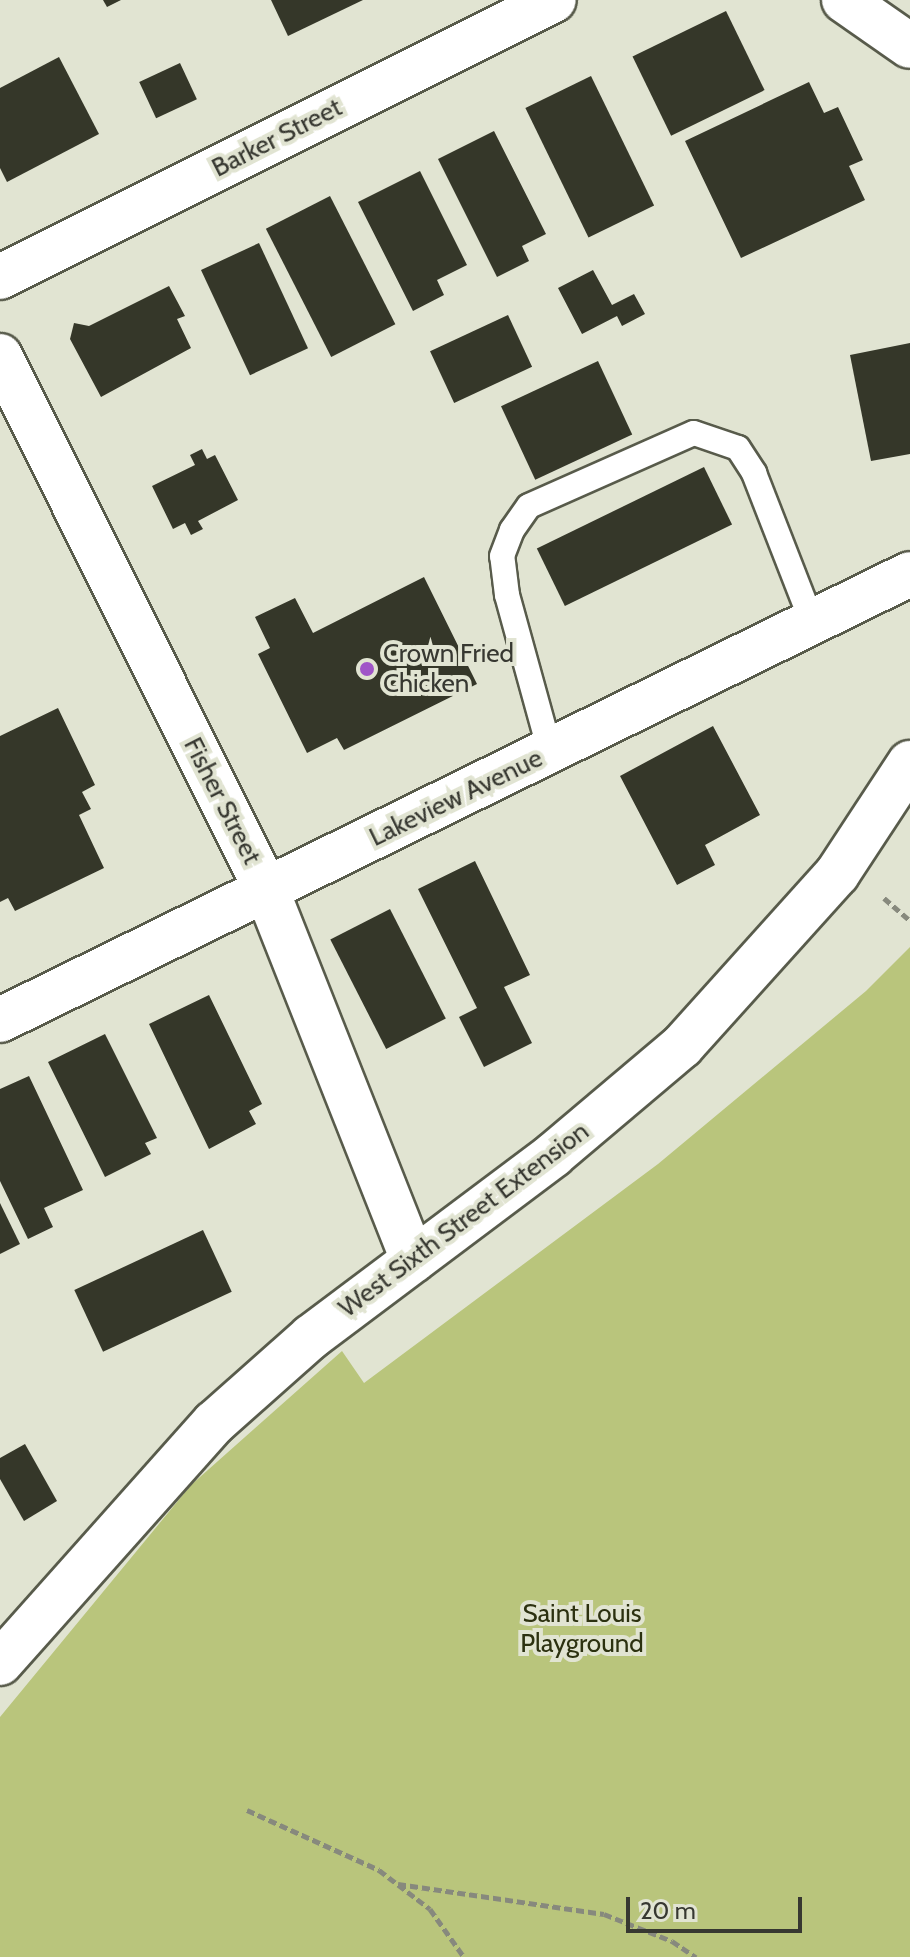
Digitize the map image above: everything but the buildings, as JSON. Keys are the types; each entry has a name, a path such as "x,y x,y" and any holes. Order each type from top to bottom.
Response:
{"street":[{"name":"Barker Street","path":"0,277 554,0"},
{"path":"844,0 910,46"},
{"name":"Fisher Street","path":"0,356 267,891 413,1260"},
{"name":"Lakeview Avenue","path":"0,1020 910,574"},
{"name":"West Sixth Street Extension","path":"0,1663 214,1423 311,1337 553,1155 682,1046 837,874 910,763"}],"lane":[{"path":"550,751 507,595 502,556 512,530 529,506 694,433 738,448 754,473 812,622"}],"path":[{"path":"247,1810 379,1870 430,1909 464,1957"},
{"path":"398,1884 604,1914 672,1941 696,1957"}],"green space":[{"name":"Saint Louis Playground","path":"910,947 910,1957 0,1957 0,1717 191,1485 342,1351 364,1383 658,1164 866,991"}],"place":[{"name":"Crown Fried Chicken","path":"367,669"}]}
